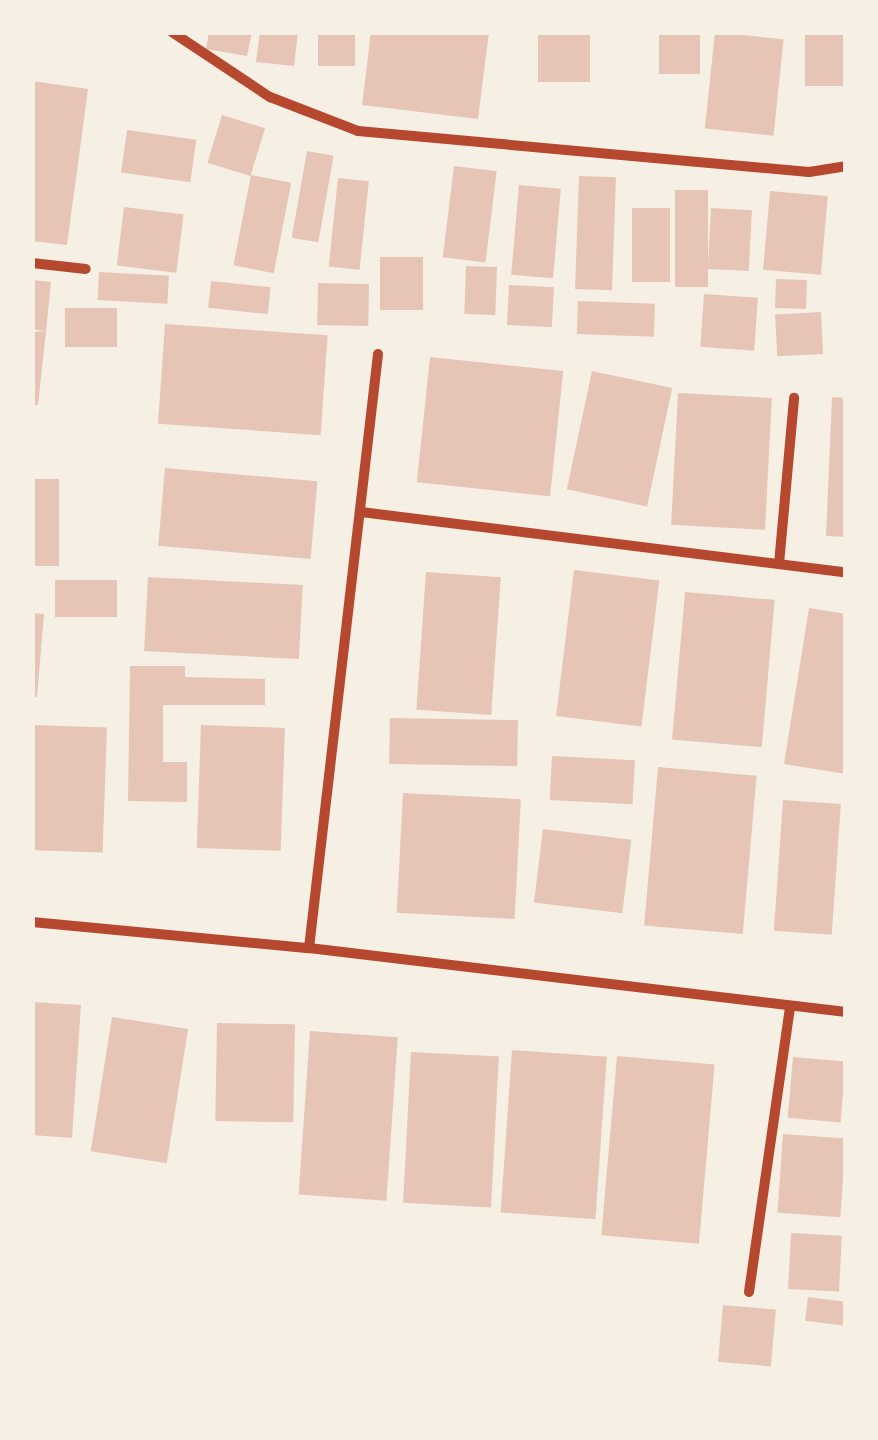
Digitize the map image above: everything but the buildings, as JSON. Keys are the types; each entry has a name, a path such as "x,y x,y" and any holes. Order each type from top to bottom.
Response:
{"street":[{"path":"172,32 270,96 358,131 810,172 846,166"},
{"path":"32,263 86,270"},
{"path":"308,948 378,354"},
{"path":"779,564 794,398"},
{"path":"361,512 846,572"},
{"path":"32,922 308,948 846,1012"},
{"path":"749,1292 790,1008"}]}
